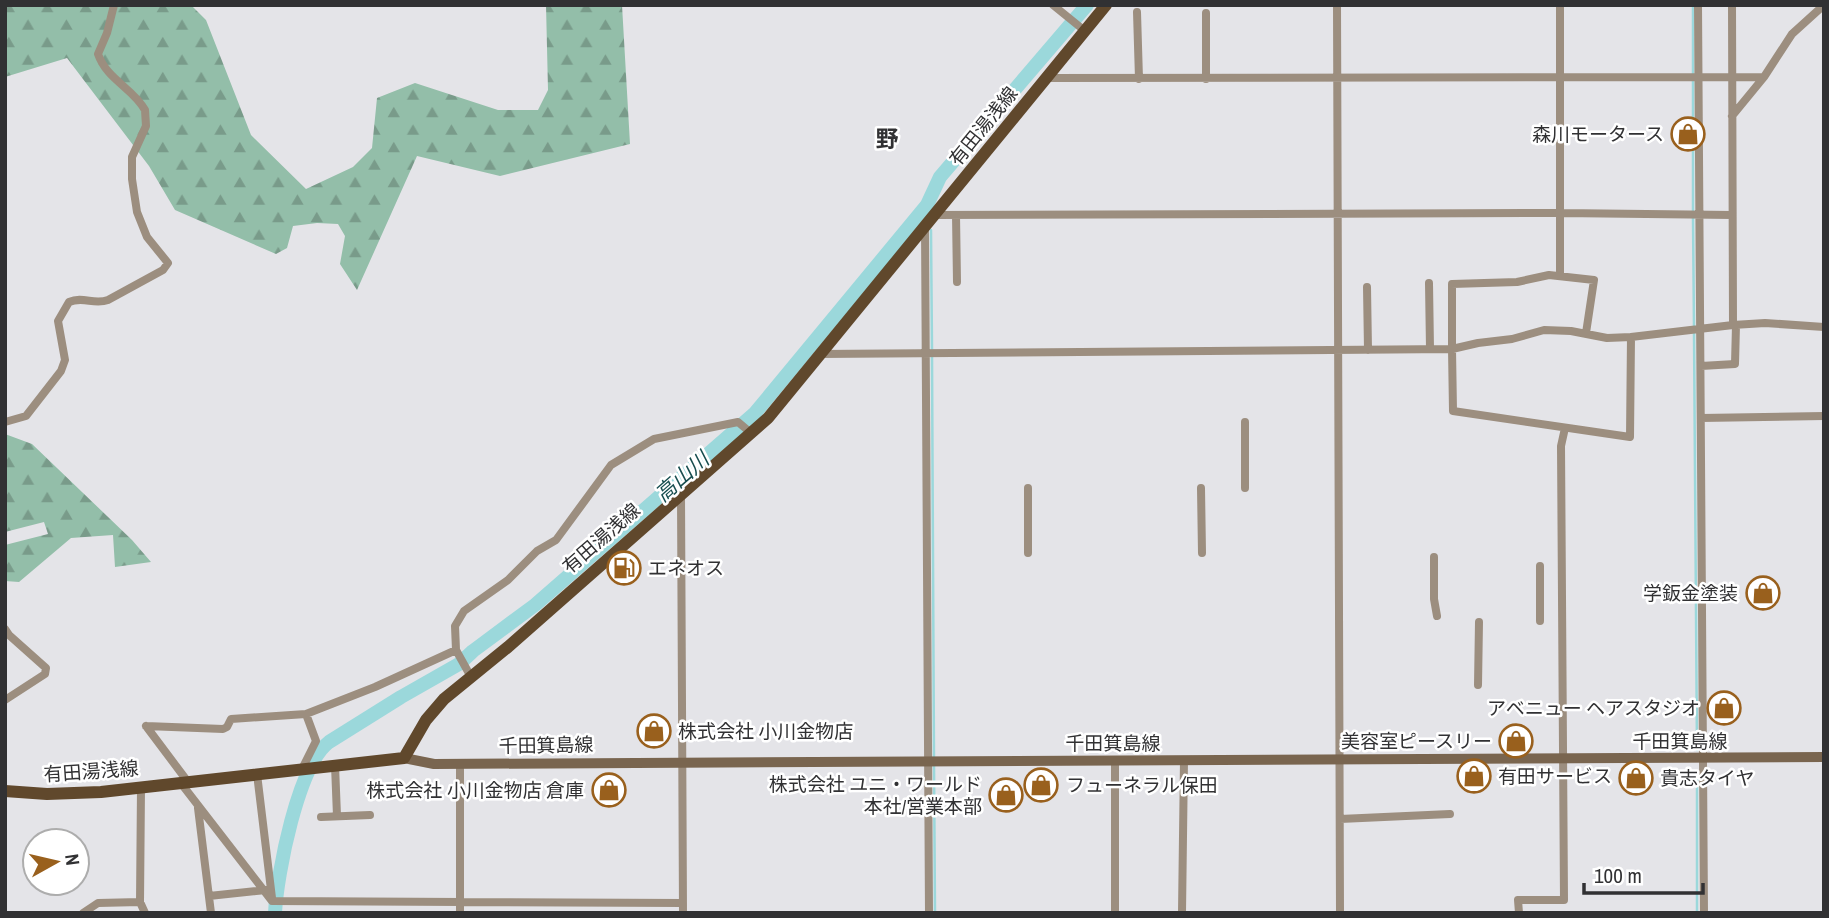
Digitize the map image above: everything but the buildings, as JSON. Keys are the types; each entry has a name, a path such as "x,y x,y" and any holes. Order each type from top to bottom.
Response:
{"main road":[{"name":"有田湯浅線","path":"5,791 47,794 141,788 404,758 438,706 775,410 1106,5"},
{"name":"千田箕島線","path":"404,758 425,764 460,764 1824,757"}],"street":[{"path":"5,422 26,416 61,371 65,360 58,321 69,302 83,298 100,303 108,300 163,270 168,263 148,237 137,212 132,179 132,157 146,126 145,110 112,78 98,54 114,5"},
{"path":"1053,5 1085,31"},
{"path":"1337,5 1340,913"},
{"path":"1560,5 1560,276"},
{"path":"1698,5 1704,913"},
{"path":"1701,366 1735,364 1732,5"},
{"path":"1732,116 1764,77 1792,34 1824,5"},
{"path":"1137,12 1139,79"},
{"path":"1206,13 1206,79"},
{"path":"1047,78 1764,77"},
{"path":"934,215 1732,215"},
{"path":"956,215 957,282"},
{"path":"925,226 933,761 929,913"},
{"path":"1586,333 1594,280 1549,275 1517,282 1452,284 1453,411 1630,438 1631,337"},
{"path":"1429,283 1430,349"},
{"path":"1367,287 1368,350"},
{"path":"820,354 1452,349 1512,339 1544,330 1586,333 1607,338 1765,323 1824,327"},
{"path":"1701,418 1824,416"},
{"path":"471,677 458,653 455,626 464,611 508,580 537,551 556,540 611,465 649,441 663,437 738,422 751,433"},
{"path":"1245,422 1245,488"},
{"path":"1519,913 1518,900 1564,900 1561,446 1565,428"},
{"path":"1028,488 1028,553"},
{"path":"1201,488 1202,553"},
{"path":"458,653 306,714 231,719 223,729 146,726 197,805 267,890 272,901 460,908 683,908 681,495"},
{"path":"1434,557 1434,599 1437,616"},
{"path":"1540,566 1540,621"},
{"path":"1478,685 1479,622"},
{"path":"5,629 46,668 45,674 5,700"},
{"path":"306,714 316,741 308,768"},
{"path":"1182,913 1184,760"},
{"path":"1115,761 1115,913"},
{"path":"460,764 460,908"},
{"path":"335,765 337,816"},
{"path":"257,774 267,890"},
{"path":"141,788 140,902 145,913"},
{"path":"197,805 211,913"},
{"path":"1340,819 1450,814"},
{"path":"321,817 370,816"},
{"path":"209,896 267,890"},
{"path":"83,913 98,903 140,902"}],"green space":[{"path":"5,5 191,5 206,20 251,135 306,189 353,167 372,148 377,98 415,83 498,110 538,110 548,90 546,5 622,5 630,144 500,176 417,156 357,290 340,264 345,236 338,224 293,226 287,248 276,254 175,210 149,166 67,58 5,77"},
{"path":"5,434 32,444 132,540 151,562 115,567 113,535 71,538 19,582 5,581 5,545 48,534 44,522 5,532"}],"waterway":[{"name":"高山川","path":"275,913 291,822 308,773 318,754 329,742 459,664 535,605 755,413 927,205 940,177 1087,5"},
{"path":"1693,5 1693,211"},
{"name":"高山川","path":"927,205 928,211"},
{"path":"1693,218 1694,326"},
{"path":"931,230 932,349"},
{"path":"1694,333 1697,750"},
{"path":"932,356 934,759"},
{"path":"934,766 935,913"},
{"path":"1697,778 1697,913"}],"place":[{"name":"森川モータース","path":"1688,134"},
{"name":"エネオス","path":"624,568"},
{"name":"学鈑金塗装","path":"1763,593"},
{"name":"アベニュー ヘアスタジオ","path":"1724,708"},
{"name":"株式会社 小川金物店","path":"654,731"},
{"name":"美容室ピースリー","path":"1516,741"},
{"name":"有田サービス","path":"1474,776"},
{"name":"貴志タイヤ","path":"1636,778"},
{"name":"フューネラル保田","path":"1041,785"},
{"name":"株式会社 小川金物店 倉庫","path":"609,790"},
{"name":"株式会社 ユニ・ワールド 本社/営業本部","path":"1006,795"}],"district":[{"name":"野","path":"887,139"}]}
